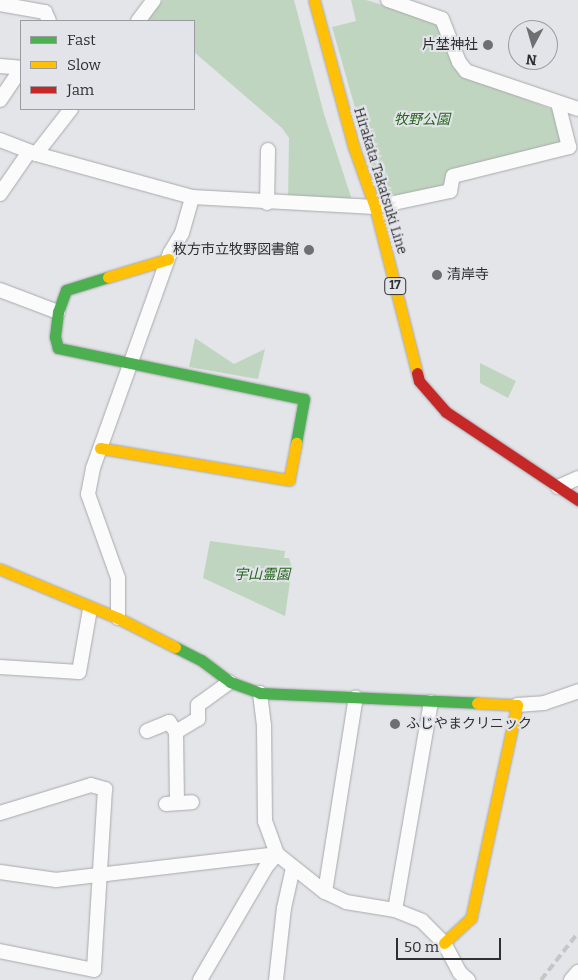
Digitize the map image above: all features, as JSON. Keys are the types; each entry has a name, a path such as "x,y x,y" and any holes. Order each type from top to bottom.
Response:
{"street":[{"path":"139,20 154,0"},
{"name":"Hirakata Takatsuki Line","path":"314,0 354,148 375,207 419,381 446,412 578,500"},
{"path":"388,0 442,18 459,62 466,71 578,109"},
{"path":"0,4 45,12 49,20"},
{"path":"0,66 20,69"},
{"path":"0,100 20,70"},
{"path":"0,140 32,153 192,197 267,203 375,207 450,191 453,176 569,147 558,103"},
{"path":"0,194 32,153 70,110"},
{"path":"267,203 268,150"},
{"path":"118,618 118,578 88,494 100,448 168,259 182,232 192,197"},
{"path":"100,448 289,480 304,399 130,365 58,348 55,337 58,312 66,290 168,259"},
{"path":"0,290 58,312"},
{"path":"558,487 578,478"},
{"path":"0,569 90,609 118,618 202,660 230,682 260,693 517,705 544,702 578,691"},
{"path":"0,667 79,672 90,609"},
{"path":"176,732 198,719 198,705 230,682"},
{"path":"260,693 264,725 265,821 277,854 325,892 346,902 395,910 422,921 444,943 461,978"},
{"path":"325,892 356,697"},
{"path":"395,910 431,702"},
{"path":"444,943 471,918 517,705"},
{"path":"147,731 170,722 176,732 172,803 192,802"},
{"path":"0,812 91,785 106,789 94,970 0,951"},
{"path":"0,872 56,880 277,854"},
{"path":"200,980 266,867 277,854"},
{"path":"276,980 284,908 293,868"},
{"path":"571,980 578,972"}],"green space":[{"path":"163,0 294,0 324,114 352,200 288,199 289,138 282,128 195,53 195,20 148,20"},
{"name":"牧野公園","path":"351,0 366,0 433,20 473,79 556,111 564,141 558,146 441,186 381,199 332,27 356,21"},
{"path":"195,338 234,364 265,349 258,379 189,367"},
{"path":"480,363 516,381 508,398 480,383"},
{"name":"宇山霊園","path":"210,541 285,551 284,558 289,558 292,568 285,616 203,578"}],"railway":[{"path":"541,980 578,933"}],"traffic: fast":[{"path":"108,277 66,290 58,312 55,337 58,348 304,399 296,443"},
{"path":"175,647 201,660 230,682 260,693 477,703"}],"traffic: slow":[{"path":"314,0 354,148 375,207 417,373"},
{"path":"108,277 168,259"},
{"path":"100,448 289,480 296,443"},
{"path":"0,569 118,618 175,647"},
{"path":"444,943 471,918 517,705 477,703"}],"traffic: jam":[{"path":"417,373 419,381 446,412 578,500"}],"place":[{"name":"片埜神社","path":"488,45"},
{"name":"枚方市立牧野図書館","path":"309,250"},
{"name":"清岸寺","path":"437,275"},
{"name":"ふじやまクリニック","path":"395,724"}]}
